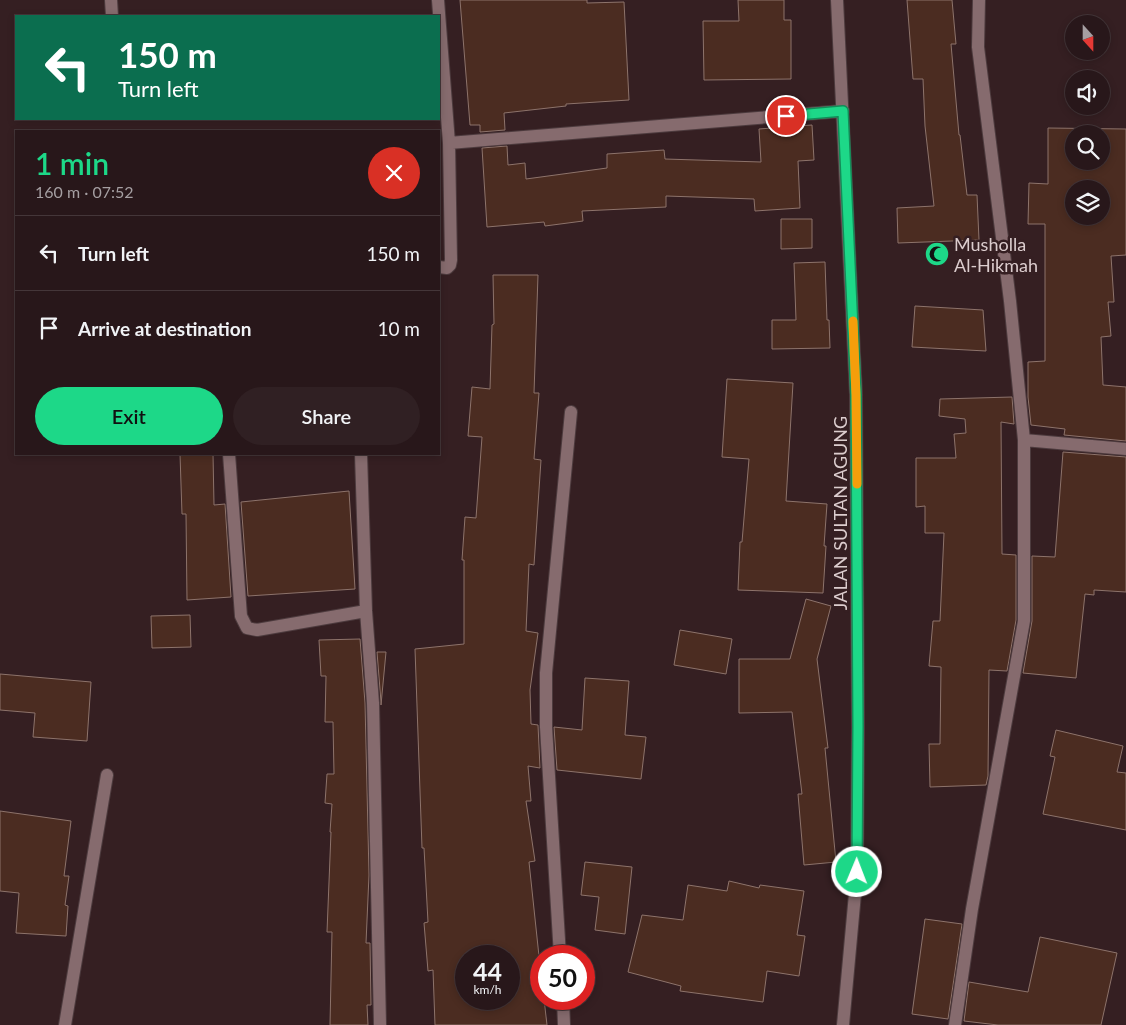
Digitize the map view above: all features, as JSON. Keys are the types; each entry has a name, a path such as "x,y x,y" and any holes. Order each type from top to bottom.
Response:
{"street":[{"path":"111,0 112,15"},
{"path":"438,0 439,15"},
{"name":"JALAN SULTAN AGUNG","path":"837,0 856,395 858,726 857,872 842,1025"},
{"path":"955,1025 974,899 1024,621 1024,440 1010,302 978,47 979,0"},
{"path":"440,26 449,143 451,260 450,266 447,268 440,267"},
{"path":"449,143 843,111"},
{"path":"559,945 546,727 546,673 571,412"},
{"path":"1024,440 1126,449"},
{"path":"229,455 241,616 248,628 257,630 366,611"},
{"path":"360,455 366,611 373,703 380,1025"},
{"path":"65,1025 107,775"},
{"path":"563,1010 564,1025"}],"building":[{"path":"460,0 587,0 587,3 624,2 629,100 566,104 566,106 504,113 505,130 480,132 480,125 470,125"},
{"path":"738,0 784,0 784,20 791,20 791,79 704,80 703,21 739,21"},
{"path":"907,0 952,0 956,44 951,44 959,135 967,195 977,195 979,240 898,243 897,208 934,206 925,126 923,79 913,79"},
{"path":"812,125 814,160 798,161 800,208 755,211 754,199 666,196 666,207 582,211 583,221 545,226 544,222 487,227 482,148 507,146 508,165 525,163 526,179 607,168 607,154 664,150 665,159 761,162 759,129"},
{"path":"1048,128 1065,128 1065,170 1110,170 1110,129 1126,129 1126,255 1111,256 1114,302 1108,302 1111,336 1101,337 1103,385 1126,387 1126,441 1064,435 1065,429 1031,425 1028,397 1028,362 1045,361 1045,224 1028,224 1029,183 1048,184"},
{"path":"781,219 812,219 812,248 781,249"},
{"path":"825,262 830,348 772,349 772,320 796,320 794,263"},
{"path":"493,275 538,275 534,393 539,393 534,459 541,460 534,565 529,564 526,631 538,633 530,690 531,724 538,725 540,768 528,766 531,801 526,801 535,861 529,862 538,945 530,945 530,1010 545,1010 547,1025 435,1025 433,970 428,971 424,923 428,922 424,848 422,848 415,649 464,644 464,560 462,560 465,517 476,518 482,437 468,436 472,387 490,389 492,325 494,324"},
{"path":"915,306 983,310 986,351 912,347"},
{"path":"727,379 793,383 786,501 827,504 823,593 738,590 740,542 742,542 749,459 722,457"},
{"path":"1012,397 1014,424 1001,422 1002,554 1016,555 1016,620 1007,671 989,670 988,776 986,785 930,787 929,744 940,744 941,667 929,666 933,621 940,621 944,533 925,533 925,506 916,507 916,458 956,458 954,434 966,433 965,419 939,416 940,399"},
{"path":"1063,452 1126,457 1126,592 1094,590 1094,595 1085,594 1076,678 1023,673 1032,621 1032,556 1055,557"},
{"path":"180,455 213,455 214,505 225,504 231,597 187,600 186,514 182,514"},
{"path":"349,491 355,589 248,596 241,502"},
{"path":"806,599 831,606 817,659 828,748 825,748 836,862 804,865 798,794 802,794 792,712 739,713 739,659 790,659"},
{"path":"190,615 191,647 152,648 151,616"},
{"path":"680,630 732,639 726,674 674,665"},
{"path":"360,639 365,703 369,875 366,943 370,943 371,1005 367,1005 368,1025 330,1025 332,932 327,932 332,804 325,803 327,774 334,774 333,722 325,722 326,676 321,676 319,640"},
{"path":"377,652 386,652 381,705 381,702"},
{"path":"0,674 91,682 87,741 33,737 35,713 0,710"},
{"path":"585,678 629,681 625,735 646,737 641,779 557,770 554,727 582,730"},
{"path":"1056,730 1123,746 1117,772 1126,773 1126,830 1043,814 1055,757 1050,756"},
{"path":"0,811 71,821 64,876 69,876 65,905 68,906 66,936 16,933 19,893 0,891"},
{"path":"585,862 632,867 625,934 595,930 599,897 581,895"},
{"path":"729,881 759,888 760,885 804,891 797,935 805,936 799,976 767,971 763,1002 680,991 681,986 628,972 642,915 683,920 688,885 727,891"},
{"path":"925,919 962,924 948,1019 912,1014"},
{"path":"1040,937 1117,953 1101,1025 998,1025 964,1021 969,982 1028,992"}],"slow traffic":[{"path":"853,321 857,484"}],"place":[{"name":"Musholla Al-Hikmah","path":"937,254"}],"route":[{"path":"786,116 843,111 856,395 857,872"}]}
